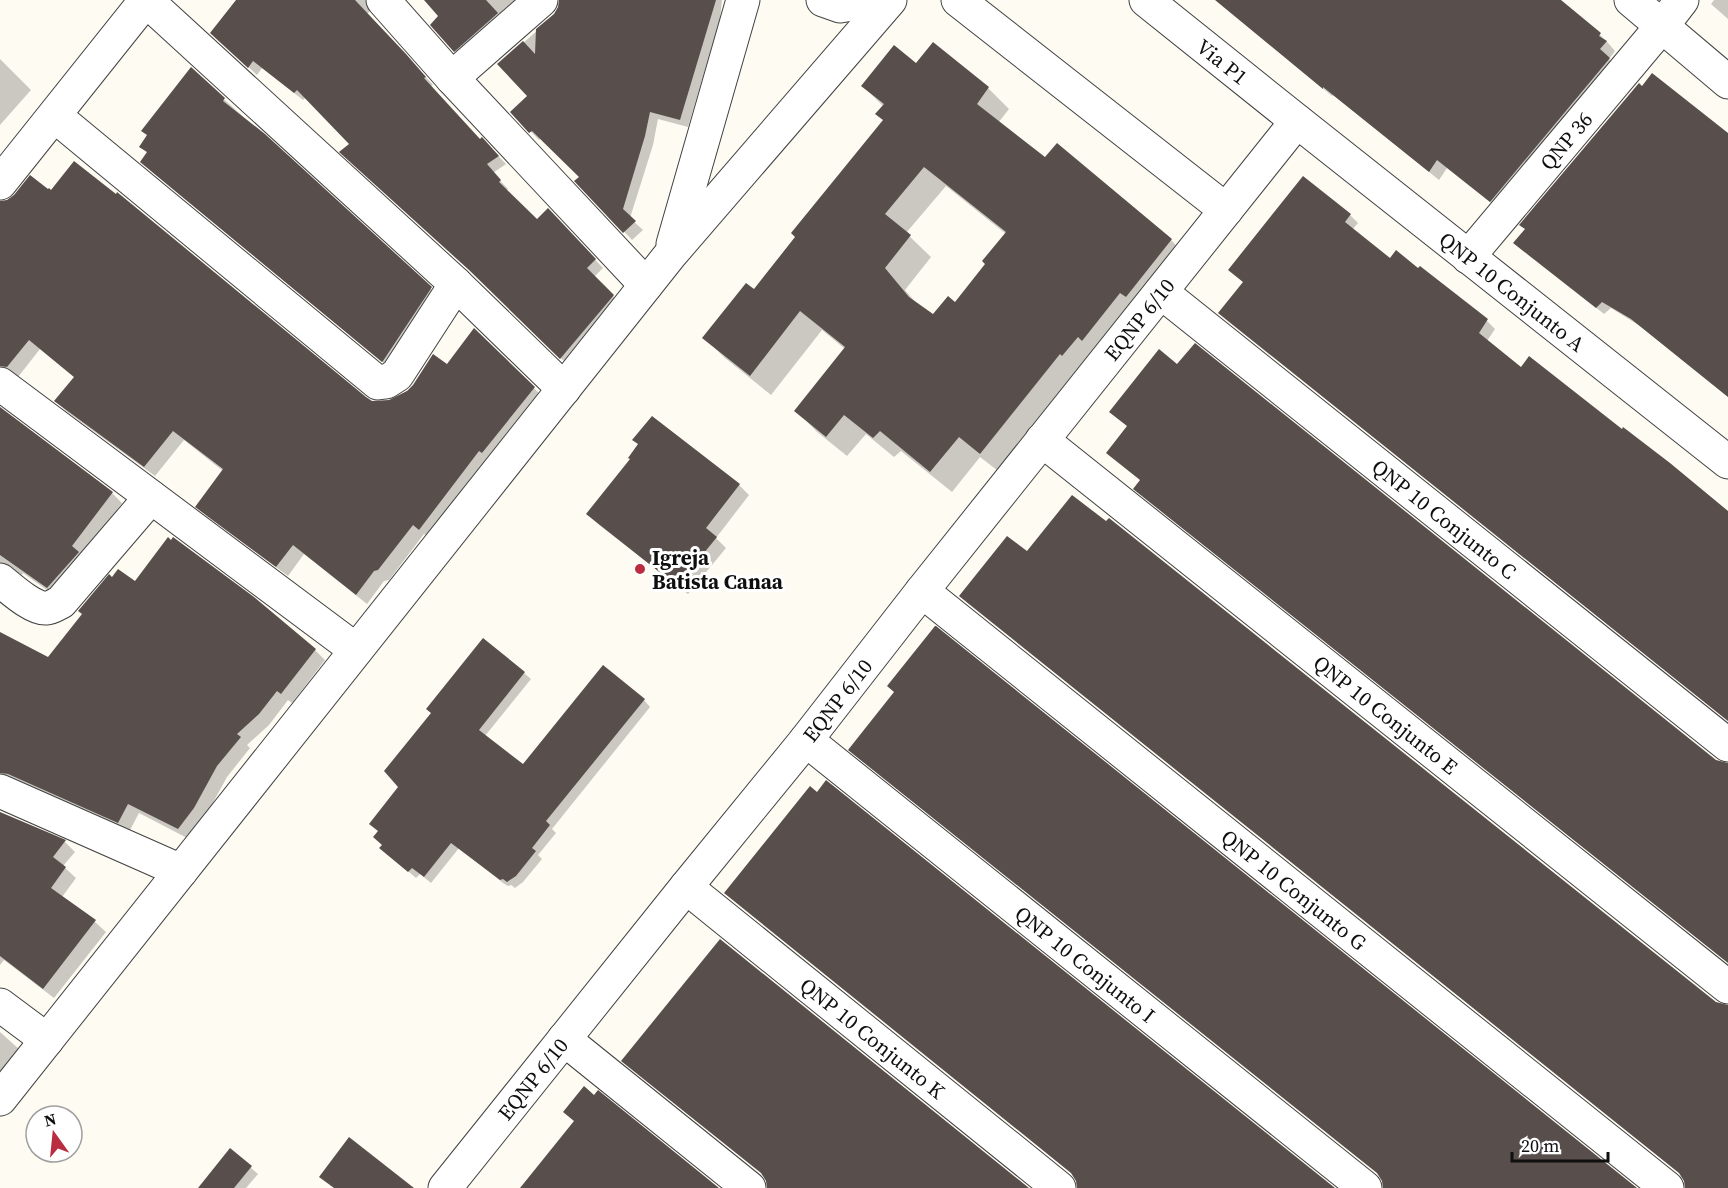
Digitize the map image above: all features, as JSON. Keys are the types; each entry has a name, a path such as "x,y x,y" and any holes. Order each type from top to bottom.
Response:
{"street":[{"path":"0,183 146,0 456,284 564,389"},
{"path":"383,0 452,78 646,285"},
{"path":"452,78 541,0"},
{"path":"670,255 743,0"},
{"path":"823,0 840,6 876,0"},
{"path":"0,1099 670,255 890,0"},
{"path":"958,0 1226,210"},
{"name":"Via P1","path":"1146,0 1297,121"},
{"path":"1631,0 1728,82"},
{"name":"QNP 36","path":"1468,257 1682,0"},
{"path":"55,116 378,383 386,382 397,375 456,284"},
{"name":"EQNP 6/10","path":"445,1188 686,886 806,740 1297,121"},
{"name":"QNP 10 Conjunto A","path":"1297,121 1728,462"},
{"name":"QNP 10 Conjunto C","path":"1161,292 1728,745"},
{"path":"0,384 356,650"},
{"name":"QNP 10 Conjunto E","path":"1042,440 1728,987"},
{"path":"0,580 38,607 47,608 61,602 151,496"},
{"name":"QNP 10 Conjunto G","path":"922,591 1667,1188"},
{"name":"QNP 10 Conjunto I","path":"806,740 1365,1188"},
{"path":"0,791 181,871"},
{"name":"QNP 10 Conjunto K","path":"686,886 1059,1188"},
{"path":"0,1005 47,1040"},
{"path":"564,1039 749,1188"}],"building":[{"path":"236,0 355,0 406,54 426,77 424,78 480,139 482,137 499,156 487,164 501,180 499,182 537,219 548,208 596,259 587,268 614,295 560,359 469,270 339,152 349,144 297,90 294,93 253,61 248,68 210,33"},
{"path":"424,0 486,0 498,13 454,52 430,25 438,16"},
{"path":"559,0 716,0 680,120 650,112 623,209 636,221 623,233 574,181 579,177 532,131 529,133 510,112 527,96 497,64 523,41 535,54 536,29 554,14"},
{"path":"1215,0 1561,0 1601,33 1599,36 1607,41 1600,49 1610,58 1490,202 1437,160 1429,172"},
{"path":"933,42 989,87 977,104 1045,157 1057,143 1172,239 1126,297 1120,293 1082,341 1078,337 1062,356 1060,354 980,454 959,437 930,472 880,431 873,438 844,415 826,437 794,411 845,347 800,311 750,376 702,338 746,283 754,289 795,237 791,233 883,120 875,114 884,104 861,86 894,45 916,63","holes":["924,167 1006,232 982,261 985,264 955,302 948,296 933,314 909,297 885,268 911,235 885,214"]},
{"path":"191,67 225,98 223,101 265,134 432,287 382,362 140,162 147,152 139,147 147,135 141,131"},
{"path":"1652,73 1728,133 1728,397 1631,319 1602,302 1596,308 1513,243 1525,229 1519,225 1639,83 1642,86"},
{"path":"74,161 116,194 117,192 372,401 389,400 407,391 433,354 447,364 474,328 535,387 482,453 479,451 419,530 413,525 356,595 293,545 276,567 195,507 223,469 173,431 144,467 54,401 74,377 29,340 7,367 0,366 0,201 7,200 14,195 30,175 51,190"},
{"path":"1303,176 1351,214 1345,222 1390,258 1396,250 1488,319 1479,333 1521,367 1529,356 1622,429 1623,427 1670,463 1728,511 1728,721 1218,313 1243,282 1228,270"},
{"path":"1195,343 1716,760 1728,763 1728,963 1133,489 1140,480 1106,453 1127,426 1109,412 1159,349 1177,364"},
{"path":"0,407 113,492 72,546 79,552 47,588 0,555"},
{"path":"652,416 740,484 706,528 717,537 677,586 586,514 630,459 628,458 638,444 632,440"},
{"path":"1072,495 1106,521 1109,518 1716,1002 1728,1005 1728,1188 1685,1188 1679,1173 959,596 1007,536 1027,551"},
{"path":"168,537 171,540 173,537 254,597 316,649 281,694 277,691 259,714 237,734 241,737 217,766 194,808 178,829 128,804 118,823 8,774 0,773 0,632 48,657 82,614 78,611 109,574 112,577 118,569 135,581"},
{"path":"935,626 1637,1188 1383,1188 1377,1173 848,750 894,692 887,686"},
{"path":"483,638 525,672 479,730 523,764 603,665 645,699 546,821 550,825 532,848 536,851 516,876 507,882 500,880 451,843 424,877 412,868 408,872 379,848 382,845 373,837 378,831 369,824 398,787 384,771 431,713 426,709"},
{"path":"826,780 1335,1188 1077,1188 1071,1173 724,893 810,786 817,792"},
{"path":"0,812 66,840 53,857 66,867 51,888 96,920 43,989 0,956"},
{"path":"720,939 1029,1188 767,1188 761,1173 621,1061"},
{"path":"584,1086 594,1095 598,1090 719,1188 520,1188 574,1121 563,1112"},
{"path":"349,1137 414,1188 334,1188 319,1177"},
{"path":"230,1148 252,1166 234,1188 198,1188"}],"place":[{"name":"Igreja Batista Canaa","path":"640,569"}]}
